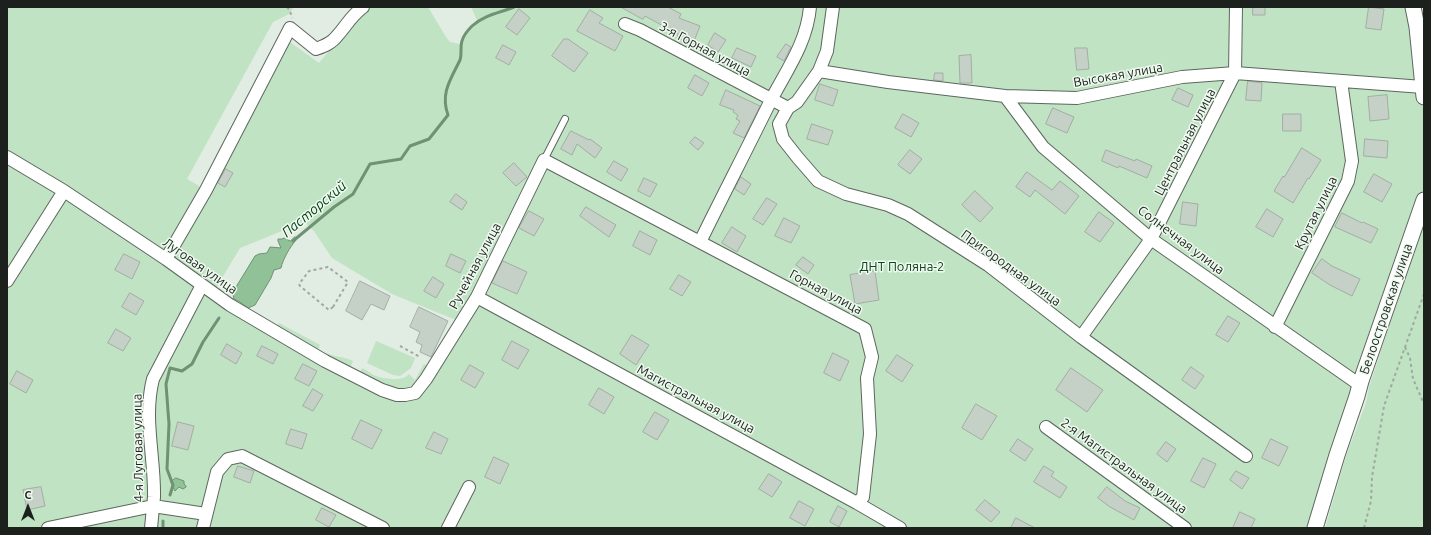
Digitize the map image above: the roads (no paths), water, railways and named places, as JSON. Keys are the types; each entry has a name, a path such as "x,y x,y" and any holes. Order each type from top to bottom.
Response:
{"street":[{"path":"166,259 206,190 290,28 311,47 316,49 337,37 353,14 362,7"},
{"path":"700,242 802,44 810,14 810,7"},
{"path":"788,108 797,102 819,71 827,51 833,7"},
{"name":"Центральная улица","path":"1081,337 1151,238 1235,73 1236,7"},
{"path":"1413,7 1417,28 1424,92"},
{"name":"3-я Горная улица","path":"625,24 640,30 788,108"},
{"name":"Высокая улица","path":"819,71 888,82 1005,96 1076,98 1182,77 1235,73 1341,81 1424,92"},
{"name":"Крутая улица","path":"1276,327 1348,181 1352,160 1341,81"},
{"name":"Солнечная улица","path":"1005,96 1043,147 1151,238 1276,327 1358,391"},
{"name":"Пригородная улица","path":"788,108 779,124 783,138 818,182 846,194 888,205 908,214 988,265 1081,337 1246,456"},
{"name":"Луговая улица","path":"7,157 64,191 166,259 230,305 318,357 382,390"},
{"name":"Горная улица","path":"544,160 865,329 872,357 867,378 870,434 863,497 857,503"},
{"name":"Ручейная улица","path":"382,390 397,395 405,395 415,392 426,379 477,297 544,160"},
{"path":"7,281 64,191"},
{"name":"Белоостровская улица","path":"1315,528 1358,391 1424,200"},
{"name":"4-я Луговая улица","path":"151,528 154,496 149,415 150,391 153,379 202,285"},
{"name":"Магистральная улица","path":"477,297 857,503 900,528"},
{"name":"2-я Магистральная улица","path":"1046,427 1185,528"},
{"path":"203,528 217,472 228,459 242,456 383,528"},
{"path":"448,528 469,487"},
{"path":"48,528 153,506 206,514"}],"lane":[{"path":"544,160 565,119"}],"waterway":[{"name":"Пасторский","path":"293,241 334,207 353,194 370,164 401,159 410,146 429,139 448,115 445,100 446,93 450,80 460,60 461,43 467,31 482,19 514,7"},
{"name":"Пасторский","path":"170,495 173,485 167,469 169,424 166,384 170,368 182,371 192,364 203,342 219,318"},
{"name":"Пасторский","path":"163,521 163,528"}],"park label":[{"name":"ДНТ Поляна-2","path":"902,267"}]}
